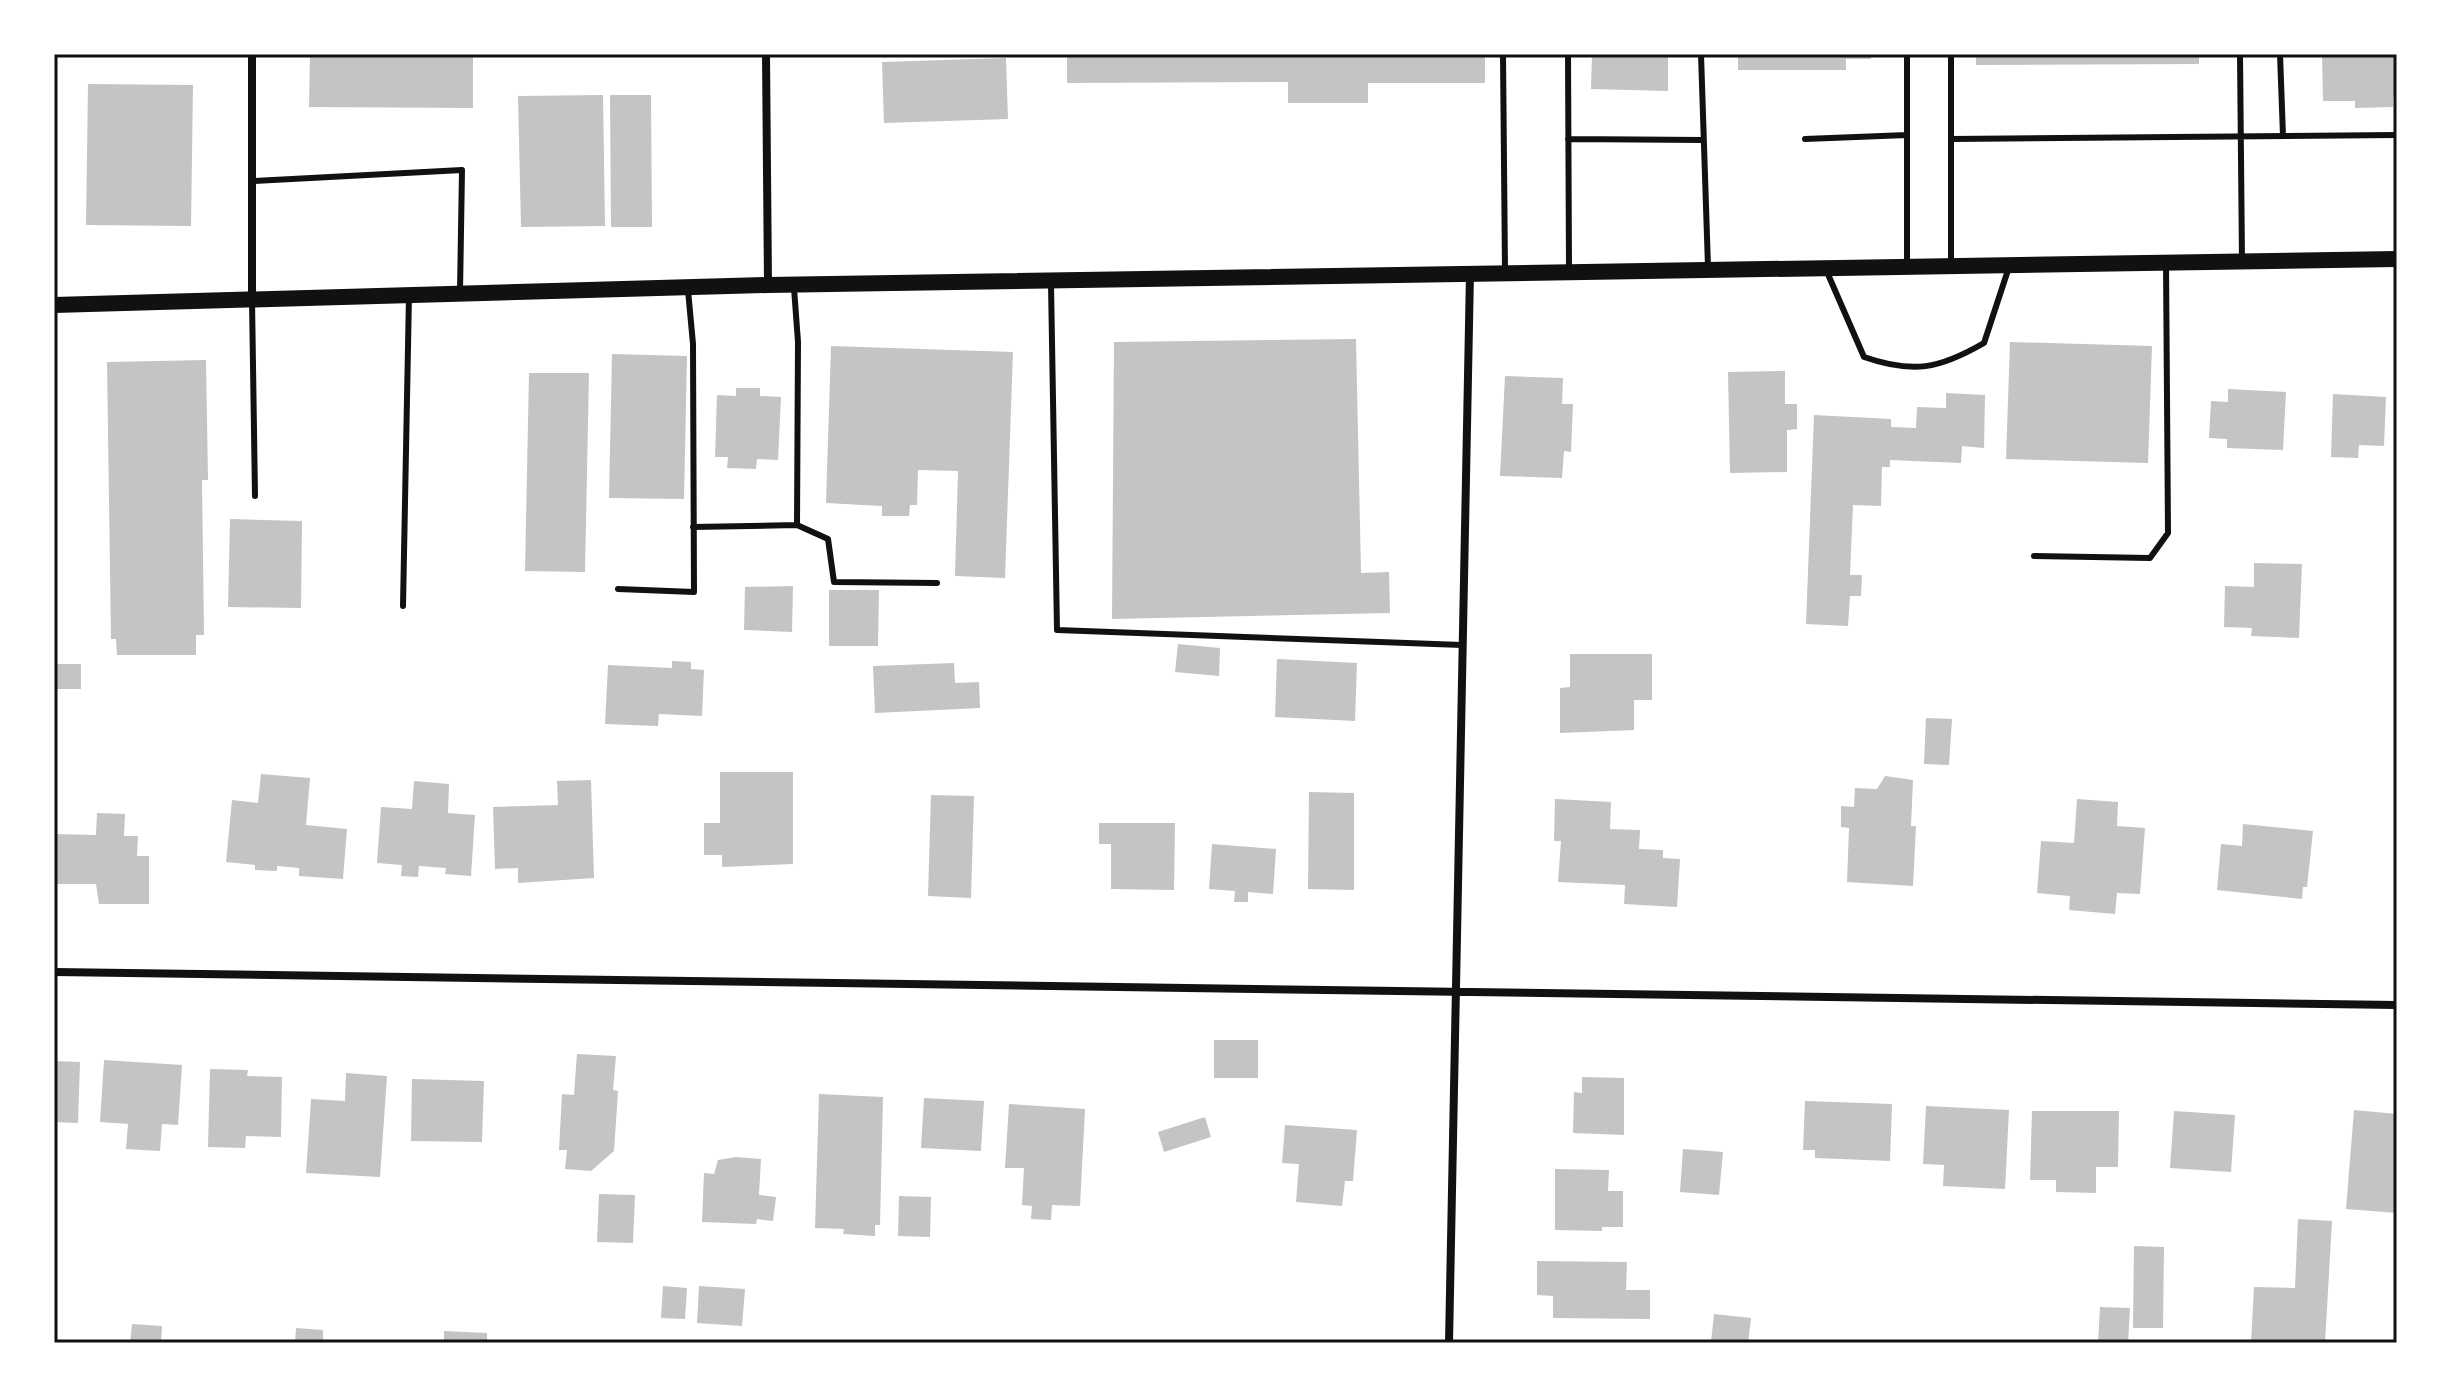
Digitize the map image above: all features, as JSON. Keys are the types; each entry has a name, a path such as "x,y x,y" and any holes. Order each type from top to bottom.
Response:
{"main road":[{"path":"54,305 794,284 2397,259"}],"street":[{"path":"252,54 252,300"},
{"path":"766,54 768,285"},
{"path":"1449,1343 1470,274"},
{"path":"54,972 2397,1005"}],"lane":[{"path":"1503,54 1505,274"},
{"path":"1568,54 1569,272"},
{"path":"1701,54 1708,271"},
{"path":"1907,54 1907,267"},
{"path":"1951,54 1951,266"},
{"path":"2240,54 2242,261"},
{"path":"2280,54 2283,136"},
{"path":"1805,139 1907,135"},
{"path":"1951,139 2397,135"},
{"path":"1568,139 1703,140"},
{"path":"252,181 462,170 460,294"},
{"path":"2034,556 2150,558 2168,533 2166,263"},
{"path":"1826,268 1864,357 1897,369 1950,363 1984,343 2009,266"},
{"path":"1051,280 1057,630 1462,645"},
{"path":"794,284 798,342 797,525"},
{"path":"618,589 694,592 693,344 688,287"},
{"path":"403,606 409,295"},
{"path":"252,300 255,496"},
{"path":"693,527 797,525 828,539 834,582 937,583"}],"building":[{"path":"310,54 473,54 473,108 309,107"},
{"path":"1067,54 1485,54 1485,83 1368,83 1368,103 1288,103 1288,82 1067,83"},
{"path":"1592,54 1668,54 1668,91 1591,89"},
{"path":"1738,54 1871,54 1871,59 1846,59 1846,70 1738,70"},
{"path":"1976,54 2199,54 2199,64 1976,65"},
{"path":"2322,54 2397,54 2397,97 2393,97 2393,107 2355,108 2355,101 2323,101"},
{"path":"1006,58 1008,119 884,123 882,62"},
{"path":"88,84 193,85 191,226 86,225"},
{"path":"603,95 605,226 521,227 518,96"},
{"path":"610,95 651,95 652,227 611,227"},
{"path":"1356,339 1361,573 1389,572 1390,613 1112,619 1114,342"},
{"path":"2010,342 2152,346 2148,463 2006,459"},
{"path":"831,346 1013,352 1005,578 955,576 958,471 918,470 917,505 910,505 909,516 882,516 882,506 826,503"},
{"path":"612,354 687,356 684,499 609,498"},
{"path":"206,360 208,480 202,480 204,635 196,635 196,655 117,655 116,639 111,639 107,362"},
{"path":"1785,371 1785,404 1797,404 1797,429 1787,430 1787,472 1730,473 1728,372"},
{"path":"529,373 589,373 585,572 525,571"},
{"path":"1505,376 1563,378 1562,404 1573,404 1571,452 1564,451 1562,478 1500,476"},
{"path":"736,388 760,388 760,396 781,397 778,460 757,459 756,469 727,468 728,457 715,457 717,395 736,396"},
{"path":"2228,389 2286,392 2283,450 2227,448 2227,439 2209,438 2211,401 2228,402"},
{"path":"1946,393 1985,395 1984,448 1962,446 1961,463 1890,460 1890,467 1882,467 1881,506 1853,505 1850,575 1862,575 1861,596 1850,596 1848,626 1806,624 1814,415 1891,419 1891,427 1916,428 1917,407 1946,408"},
{"path":"2333,394 2386,397 2384,446 2359,445 2358,458 2331,457"},
{"path":"230,519 302,521 301,608 228,607"},
{"path":"2254,563 2302,564 2299,638 2251,636 2252,628 2224,627 2225,586 2254,587"},
{"path":"793,586 792,632 744,630 745,587"},
{"path":"829,590 879,590 878,646 829,646"},
{"path":"1178,644 1220,648 1219,676 1175,672"},
{"path":"1570,654 1652,654 1652,700 1634,700 1634,730 1560,733 1560,688 1570,687"},
{"path":"1277,659 1357,663 1355,721 1275,717"},
{"path":"672,661 691,662 691,669 704,670 702,716 659,714 658,726 605,724 608,665 672,668"},
{"path":"954,663 955,683 979,682 980,708 875,713 873,666"},
{"path":"54,664 81,664 81,689 54,689"},
{"path":"1926,718 1952,719 1949,765 1924,764"},
{"path":"720,772 793,772 793,864 722,867 722,855 704,855 704,823 720,823"},
{"path":"261,774 310,778 306,825 347,829 343,879 299,876 299,868 277,866 277,871 255,870 255,865 226,862 232,800 258,803"},
{"path":"1885,776 1913,780 1911,826 1916,826 1913,886 1847,882 1849,828 1841,827 1841,806 1854,807 1855,788 1877,789"},
{"path":"591,780 594,878 518,883 518,868 495,869 493,807 558,805 557,781"},
{"path":"414,781 449,784 448,813 475,815 471,876 445,874 446,868 419,866 418,877 401,876 402,865 377,863 381,807 412,809"},
{"path":"1309,792 1354,793 1354,890 1308,889"},
{"path":"931,795 974,796 971,898 928,896"},
{"path":"1555,799 1611,802 1610,829 1640,830 1639,849 1663,850 1663,858 1680,859 1677,907 1624,904 1625,885 1558,882 1561,841 1554,841"},
{"path":"2077,799 2118,802 2117,826 2145,828 2140,894 2117,893 2115,914 2069,910 2070,896 2037,893 2041,841 2074,843"},
{"path":"97,813 125,814 124,836 138,836 137,856 149,856 149,904 99,904 96,884 54,884 54,834 96,835"},
{"path":"1099,823 1175,823 1174,890 1111,889 1111,844 1099,844"},
{"path":"2243,824 2313,831 2307,887 2303,887 2302,899 2217,890 2221,844 2242,846"},
{"path":"1212,844 1276,849 1273,894 1248,892 1248,902 1234,902 1235,891 1209,889"},
{"path":"1214,1040 1258,1040 1258,1078 1214,1078"},
{"path":"577,1054 616,1056 613,1090 618,1091 614,1151 591,1171 565,1169 567,1150 559,1150 562,1094 574,1095"},
{"path":"104,1060 182,1065 178,1125 162,1124 160,1151 126,1149 128,1124 100,1122"},
{"path":"54,1061 80,1062 78,1123 54,1122"},
{"path":"210,1069 248,1070 247,1076 282,1077 281,1137 246,1136 245,1148 208,1147"},
{"path":"346,1073 387,1076 380,1177 306,1173 311,1099 345,1101"},
{"path":"1582,1077 1624,1078 1624,1135 1573,1133 1574,1092 1582,1093"},
{"path":"412,1079 484,1081 482,1142 411,1141"},
{"path":"819,1094 883,1097 880,1225 875,1225 875,1236 843,1234 844,1229 815,1228"},
{"path":"924,1098 984,1101 981,1151 921,1148"},
{"path":"1805,1101 1892,1104 1890,1161 1815,1158 1815,1150 1803,1150"},
{"path":"1009,1104 1085,1109 1080,1206 1052,1205 1051,1220 1031,1219 1032,1206 1022,1205 1024,1168 1005,1168"},
{"path":"1926,1106 2009,1110 2005,1189 1943,1186 1944,1165 1923,1164"},
{"path":"2354,1110 2397,1114 2397,1213 2346,1209"},
{"path":"2032,1111 2119,1111 2118,1167 2096,1167 2096,1193 2056,1192 2056,1180 2030,1180"},
{"path":"2174,1111 2235,1115 2231,1172 2170,1168"},
{"path":"1205,1117 1211,1137 1164,1152 1158,1132"},
{"path":"1285,1125 1357,1130 1353,1181 1345,1181 1342,1206 1296,1202 1299,1164 1282,1163"},
{"path":"1683,1149 1723,1152 1719,1195 1680,1192"},
{"path":"736,1157 761,1159 759,1195 776,1197 773,1221 757,1219 756,1224 702,1222 704,1173 714,1174 718,1160"},
{"path":"1555,1169 1609,1170 1608,1191 1623,1191 1623,1227 1602,1227 1602,1231 1555,1230"},
{"path":"599,1194 635,1195 633,1243 597,1242"},
{"path":"899,1196 931,1197 930,1237 898,1236"},
{"path":"2298,1219 2332,1221 2325,1343 2251,1343 2254,1287 2295,1288"},
{"path":"2134,1246 2164,1247 2163,1328 2133,1328"},
{"path":"1537,1261 1627,1262 1626,1290 1650,1290 1650,1319 1553,1318 1553,1296 1537,1295"},
{"path":"663,1286 687,1288 685,1319 661,1318"},
{"path":"699,1286 745,1289 742,1326 697,1323"},
{"path":"2100,1307 2130,1308 2128,1343 2098,1343"},
{"path":"1714,1314 1751,1318 1748,1343 1711,1342"},
{"path":"132,1324 162,1326 161,1343 130,1343"},
{"path":"296,1328 323,1330 323,1343 295,1343"},
{"path":"444,1331 487,1333 487,1343 444,1343"}]}
